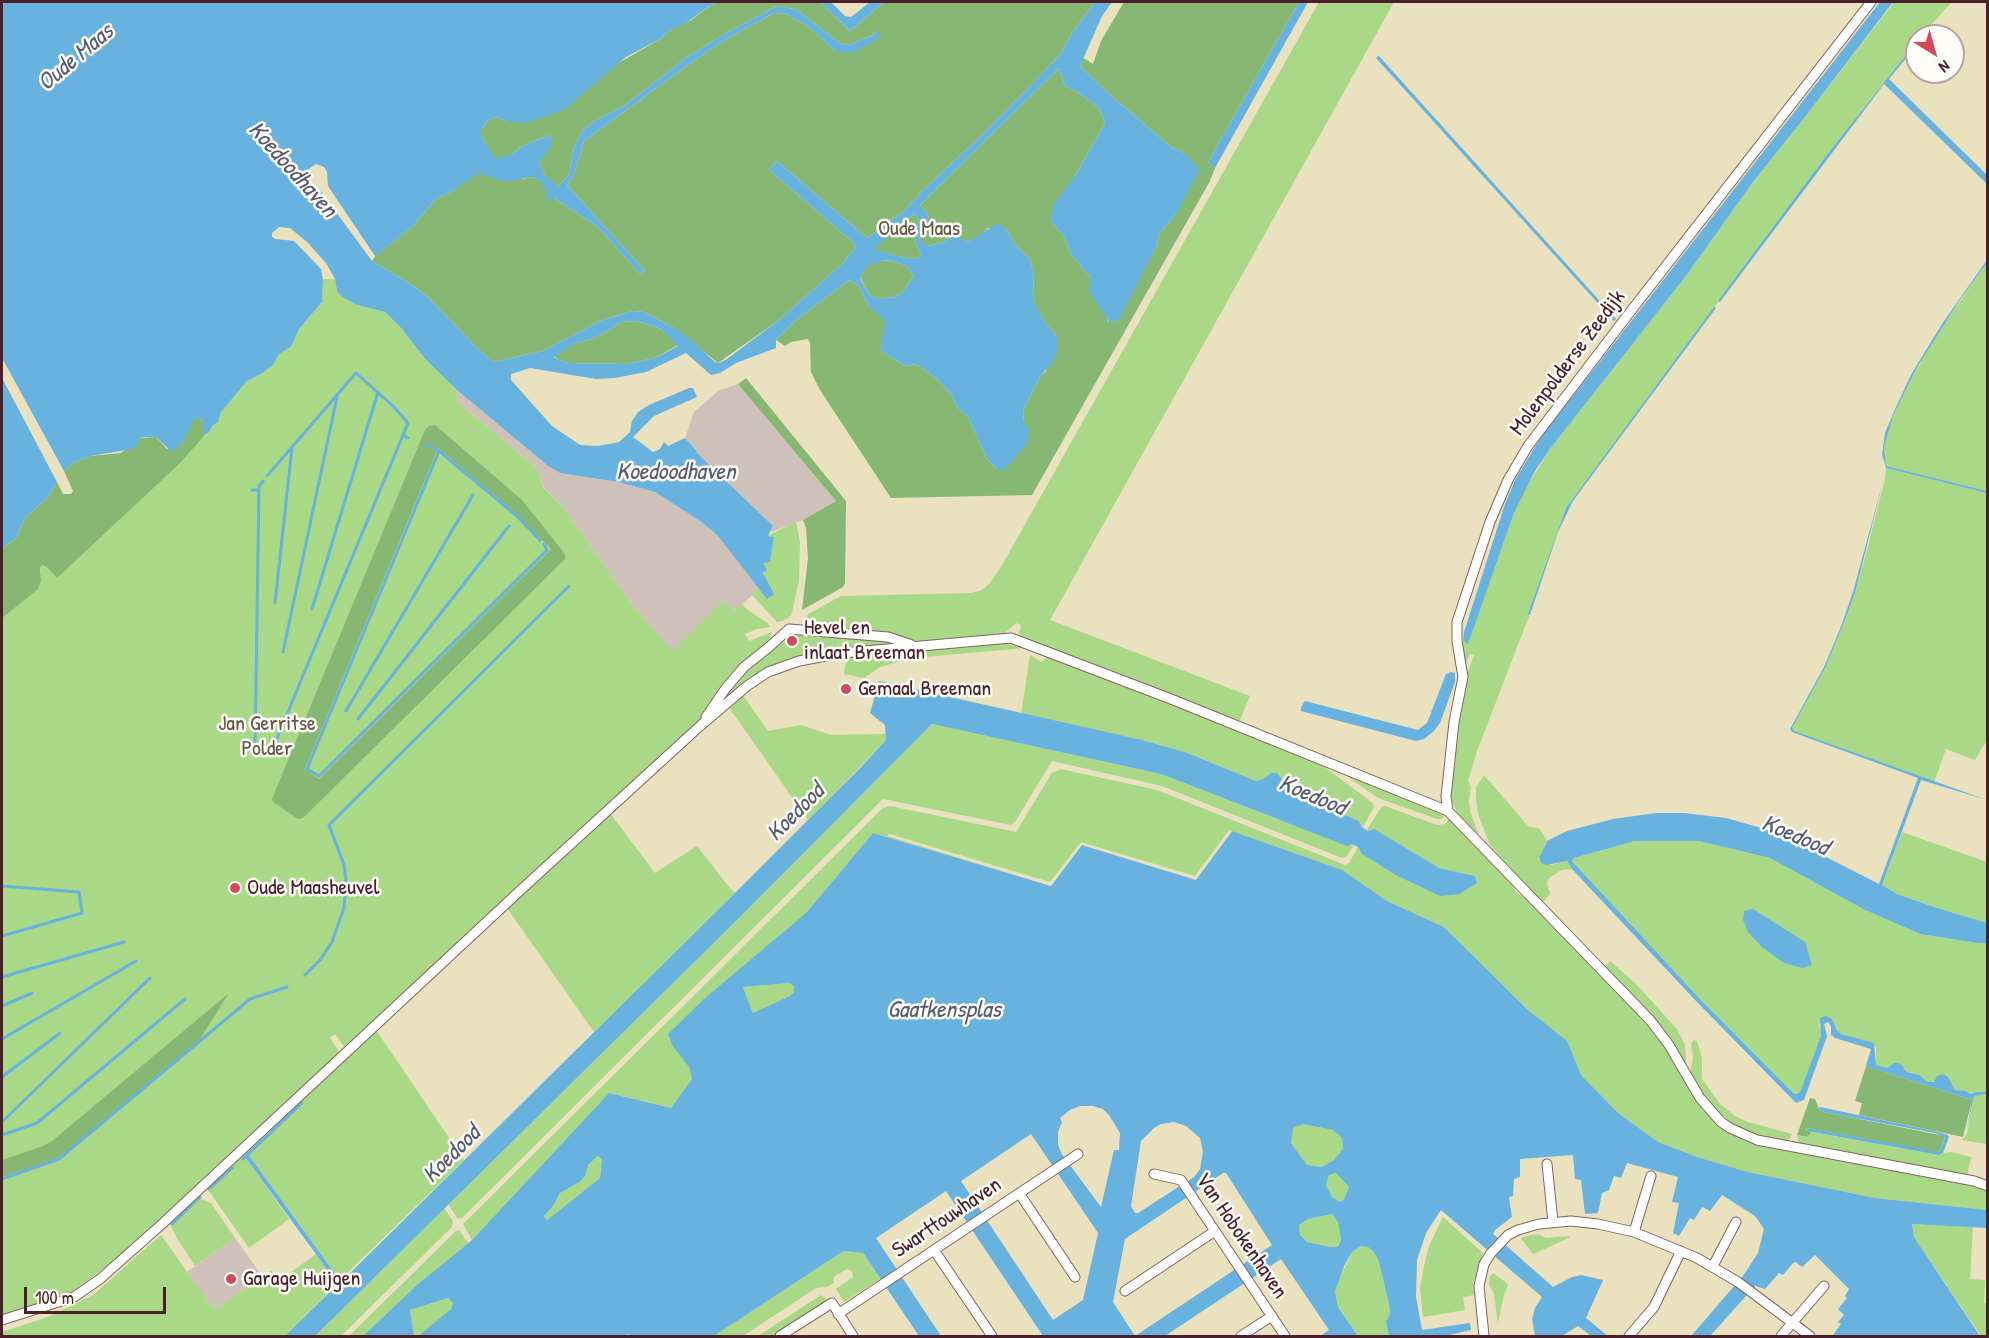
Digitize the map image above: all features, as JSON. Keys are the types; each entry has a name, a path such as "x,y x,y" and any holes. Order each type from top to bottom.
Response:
{"street":[{"name":"Molenpolderse Zeedijk","path":"1448,811 1446,797 1454,722 1463,677 1456,641 1457,622 1490,522 1508,480 1528,446 1871,2"},
{"path":"700,726 717,699 744,667 770,647 789,628 888,637 915,646"},
{"path":"2,1320 74,1297 100,1279 700,726 747,686 783,665 842,653 1011,638 1184,704 1448,811 1650,1020 1669,1045 1700,1098 1730,1128 1757,1140 1974,1181 1988,1186"},
{"name":"Swarttouwhaven","path":"838,1314 1078,1154"},
{"path":"1547,1164 1553,1222"},
{"name":"Van Hobokenhaven","path":"1154,1174 1179,1178 1285,1336"},
{"path":"1634,1232 1651,1176"},
{"path":"1020,1193 1075,1277"},
{"path":"1484,1336 1479,1286 1484,1264 1500,1242 1518,1230 1553,1222 1598,1224 1634,1232 1681,1251 1713,1266 1738,1282 1810,1336"},
{"path":"1713,1266 1736,1222"},
{"path":"1125,1291 1215,1231"},
{"path":"934,1250 992,1336"},
{"path":"1629,1336 1654,1307 1681,1251"},
{"path":"1781,1336 1824,1286"},
{"path":"780,1336 832,1303 853,1336"},
{"path":"1241,1336 1272,1316"}],"shaded area":[{"path":"738,384 836,501 803,520 771,532 773,526 696,452 697,450 685,438 694,412 718,391"},
{"path":"457,390 548,466 560,473 618,482 655,492 703,523 718,536 760,588 735,611 724,601 673,652 636,610 561,505 543,486 537,468 456,401"},
{"path":"235,1238 262,1276 214,1311 187,1272"}],"green space":[{"path":"720,2 820,2 850,31 884,2 1095,2 1074,30 1059,56 904,211 867,238 777,161 769,170 854,243 855,248 843,263 779,320 718,363 674,328 644,312 632,311 600,321 543,351 493,362 428,297 372,261 376,255 412,227 436,199 451,192 478,172 523,179 531,177 540,180 554,198 598,227 640,274 645,271 567,185 573,177 584,141 723,41 774,13 787,14 810,28 834,50 855,52 879,30 871,36 848,45 841,44 797,10 781,6 773,8 687,57 624,106 596,120 583,130 574,147 569,175 557,187 546,177 539,163 551,144 550,135 496,160 481,136 481,130 487,121 497,117 506,121 615,65 660,39 670,30 691,20 711,5"},
{"path":"1124,2 1299,2 1208,162 1215,168 1210,181 1032,495 891,498 820,390 811,372 808,339 791,342 785,346 776,340 796,320 849,280 859,286 868,305 886,321 881,351 905,366 916,364 937,379 951,394 956,406 968,417 987,459 997,469 1004,468 1024,422 1023,410 1040,377 1046,371 1057,337 1035,306 1034,275 1030,259 1017,247 1006,229 988,228 969,242 954,235 944,242 929,246 919,240 929,216 920,205 1059,68 1065,86 1099,108 1105,123 1050,220 1064,237 1071,254 1091,278 1108,322 1118,320 1157,245 1159,234 1177,212 1184,153 1171,147 1079,65 1082,57 1093,64 1101,41"},
{"path":"1319,2 1394,2 1050,620 1250,696 1239,722 1024,639 1019,634 1021,625 1016,623 1005,633 919,641 812,625 806,618 808,614 841,596 972,593 982,590 990,583"},
{"path":"1894,2 1951,3 1932,24 1905,24 1905,56 1829,152 1566,508 1468,781 1471,787 1470,811 1479,835 1458,815 1451,799 1456,727 1465,680 1474,655 1470,654 1464,668 1458,642 1463,640 1468,643 1514,513 1524,491 1553,445 1686,276 1753,182"},
{"path":"915,213 919,219 915,240 921,256 916,259 905,258 873,249"},
{"path":"881,260 906,266 914,276 902,293 895,297 879,299 870,296 860,277 869,263"},
{"path":"1987,263 1987,491 1886,466 1884,448 1893,416 1929,346"},
{"name":"Jan Gerritse Polder","path":"323,279 335,279 337,291 357,305 385,312 402,329 426,360 457,390 456,401 537,468 543,487 561,505 636,610 673,651 724,600 735,611 742,604 768,623 770,627 745,634 746,637 753,634 747,638 749,641 772,632 769,642 696,724 345,1048 335,1034 330,1038 340,1053 131,1247 70,1294 2,1319 2,617 41,574 42,565 47,566 53,572 155,485 208,433 221,412 247,381 273,365 279,354 291,347 299,329 322,302"},
{"path":"637,321 661,329 678,345 655,358 626,364 569,363 554,356 576,343 606,332 621,322"},
{"path":"746,378 846,501 845,583 843,587 802,610 808,558 806,528 803,520 836,501 738,384"},
{"path":"199,418 203,421 203,433 206,434 180,463 57,578 42,565 38,589 2,618 2,549 17,537 24,519 48,497 57,482 63,494 71,494 73,491 64,471 75,462 90,456 121,453 139,438 156,437 167,449 182,443 193,419"},
{"path":"435,425 522,500 565,554 565,559 303,818 298,819 272,799 425,430","holes":["438,448 518,515 551,549 319,779 305,769"]},
{"path":"1886,468 1987,493 1988,738 1975,760 1946,749 1934,782 1793,731 1792,728 1825,668 1855,593"},
{"path":"796,522 800,542 799,581 791,616 777,622 752,595 760,588 767,598 763,563 770,561 774,538 768,536"},
{"path":"796,634 887,640 897,644 797,657 780,662 766,668 715,709 723,695 758,658"},
{"path":"1001,643 1025,648 912,658 880,667 864,678 844,674 845,665 851,656"},
{"path":"1030,655 1042,662 1049,656 1319,763 1373,803 1374,807 1363,827 1359,821 1282,788 1271,773 1256,781 1185,752 1142,740 1021,715"},
{"path":"742,694 768,731 801,725 831,735 886,734 887,739 808,820 728,706"},
{"path":"932,724 1161,774 1271,817 1354,845 1346,857 1342,858 1162,786 1052,761 1011,825 883,799 462,1218 458,1219 448,1204 741,916"},
{"path":"1061,769 1157,790 1345,865 1349,863 1358,847 1362,854 1397,876 1424,889 1477,883 1475,876 1439,868 1367,830 1380,809 1385,806 1437,825 1445,824 1449,819 1509,879 1517,893 1527,899 1646,1021 1730,1133 1748,1140 1827,1159 1966,1183 1988,1190 1987,1210 1875,1198 1748,1172 1697,1157 1658,1142 1618,1113 1581,1075 1566,1041 1527,1009 1444,927 1387,901 1341,870 1232,831 1196,880 1051,886 873,833 806,913 706,997 668,1034 689,1067 692,1080 671,1108 609,1093 472,1240 463,1224 883,808 890,806 1016,832 1052,773"},
{"path":"1341,772 1445,815 1442,819 1437,819 1378,798"},
{"path":"1484,775 1529,827 1539,828 1547,841 1543,863 1551,865 1567,861 1572,869 1562,870 1549,878 1547,883 1550,894 1542,903 1490,845 1478,814 1476,800 1476,787"},
{"path":"610,813 655,873 697,846 735,893 594,1032 507,908"},
{"path":"1902,832 1987,862 1987,923 1897,894 1882,885"},
{"path":"1635,841 1699,841 1770,858 1865,910 1920,934 1987,943 1987,1092 1970,1094 1966,1091 1955,1090 1939,1075 1934,1083 1928,1082 1894,1063 1887,1068 1876,1065 1876,1047 1839,1033 1832,1019 1819,1024 1822,1036 1801,1090 1794,1094 1700,999 1572,861 1574,858"},
{"path":"1610,961 1636,984 1677,1029 1685,1045 1686,1062 1653,1018 1604,967"},
{"path":"790,983 794,987 794,992 790,996 753,1013 743,987"},
{"path":"229,993 200,1039 62,1155 52,1161 2,1177 2,1160 52,1141"},
{"path":"376,1030 464,1160 340,1280 248,1154 245,1157 289,1219 249,1248 206,1187"},
{"path":"1694,1040 1697,1041 1702,1058 1702,1079 1720,1104 1735,1116 1748,1122 1792,1134 1787,1142 1754,1135 1730,1122 1713,1107 1690,1073 1693,1059 1691,1043"},
{"path":"1866,1066 1972,1100 1963,1137 1859,1115 1862,1103 1855,1101"},
{"path":"1987,1094 1987,1144 1962,1140 1967,1134 1974,1096"},
{"path":"1810,1098 1815,1099 1819,1109 1824,1112 1945,1136 1941,1149 1938,1152 1928,1151 1807,1128 1806,1130 1811,1132 1808,1137 1797,1135"},
{"path":"1303,1124 1333,1130 1342,1138 1343,1149 1334,1160 1320,1167 1307,1165 1291,1143 1293,1127"},
{"path":"1811,1132 1939,1155 1951,1152 1971,1157 1967,1176 1799,1144 1797,1135 1808,1137"},
{"path":"598,1156 602,1159 600,1178 547,1220 544,1216 560,1193 585,1175 588,1165"},
{"path":"1336,1173 1349,1187 1344,1199 1340,1202 1332,1197 1326,1185 1329,1175"},
{"path":"199,1195 203,1200 211,1203 235,1238 195,1266 169,1222"},
{"path":"444,1208 453,1221 452,1227 341,1336 315,1336"},
{"path":"1332,1214 1338,1222 1341,1240 1337,1246 1307,1242 1300,1235 1299,1225 1308,1219"},
{"path":"1443,1217 1483,1253 1473,1283 1474,1295 1463,1297 1465,1310 1423,1317 1420,1288 1424,1266 1429,1246"},
{"path":"1912,1224 1973,1227 1970,1279 1985,1280 1984,1303 1987,1303 1987,1336 1981,1336 1914,1237"},
{"path":"459,1230 468,1243 418,1284 363,1336 349,1336 456,1231"},
{"path":"1538,1234 1546,1238 1569,1236 1569,1238 1533,1254 1521,1239"},
{"path":"161,1235 214,1310 271,1270 279,1281 316,1254 337,1284 285,1336 2,1336 2,1332 48,1317 93,1295"},
{"path":"1361,1246 1368,1247 1374,1252 1379,1262 1389,1304 1390,1314 1386,1322 1389,1336 1358,1336 1338,1306 1335,1291 1337,1284 1352,1252"},
{"path":"842,1252 862,1252 880,1279 844,1302 836,1289 853,1277 852,1271 847,1269 835,1276 834,1283 827,1287 816,1288 743,1336 714,1336"},
{"path":"1493,1273 1508,1284 1498,1323 1494,1294 1489,1285 1490,1276"},
{"path":"821,1295 828,1301 773,1336 758,1336"},
{"path":"448,1298 453,1305 451,1309 418,1336 414,1336 410,1310"}],"water":[{"path":"2,2 720,2 711,5 684,24 670,30 660,39 626,57 565,109 526,123 506,121 497,117 487,121 481,130 481,136 496,159 513,154 519,148 550,135 552,144 539,163 546,177 557,187 569,175 574,147 583,130 596,120 624,106 687,57 773,8 781,6 797,10 841,44 848,45 880,30 879,37 869,44 855,52 845,53 834,50 810,28 787,14 774,13 723,41 584,141 573,177 567,185 645,271 640,274 598,227 554,198 546,201 547,192 540,180 531,177 504,182 479,173 436,199 412,227 375,256 328,186 327,172 324,167 316,164 310,168 306,173 308,181 320,190 372,261 428,297 493,362 543,351 600,321 632,311 644,312 674,328 715,362 719,363 727,359 779,320 843,263 855,248 854,243 769,170 777,161 867,238 904,211 1059,56 1074,30 1095,2 1112,2 1102,16 1080,66 1171,147 1184,153 1200,169 1177,212 1159,234 1157,245 1119,320 1109,322 1089,291 1091,278 1071,254 1064,237 1050,220 1054,204 1075,176 1105,123 1099,108 1065,86 1059,68 920,205 929,216 919,239 929,246 944,242 954,235 969,242 997,223 1006,229 1017,247 1030,259 1034,275 1035,305 1057,337 1058,348 1054,360 1040,377 1023,410 1024,422 1029,429 1027,444 1003,471 997,469 987,459 968,417 956,406 951,394 937,379 916,364 905,366 881,351 885,321 868,305 859,286 849,280 796,320 776,340 776,348 736,363 720,373 711,375 686,353 646,372 615,378 596,379 530,368 511,374 511,380 552,426 580,445 598,446 619,442 630,432 632,421 638,412 649,405 693,388 697,397 654,416 633,437 653,452 660,449 664,442 668,446 685,438 696,452 773,526 768,536 774,537 770,562 763,563 767,570 763,573 774,594 767,599 718,536 703,523 655,492 618,482 560,473 548,466 457,390 426,360 402,329 385,312 357,305 342,297 337,291 335,279 326,263 307,242 290,228 279,227 272,233 272,237 294,241 321,269 322,302 299,329 291,347 279,354 273,365 247,381 221,412 218,422 208,433 204,435 203,433 203,421 199,418 194,419 182,443 172,452 156,437 139,438 138,444 133,449 90,456 75,462 64,471 2,358","holes":["915,213 919,219 915,240 921,256 916,259 905,258 874,249","881,260 892,261 906,266 914,276 902,293 895,297 879,299 870,296 860,278 869,263 878,264","637,321 661,329 678,346 655,358 626,364 569,363 554,357 576,343 591,339 621,322"]},
{"path":"820,2 831,2 845,16 851,17 870,2 884,2 850,31"},
{"path":"1299,2 1308,2 1215,168 1208,162"},
{"path":"1880,2 1893,2 1753,182 1686,276 1535,471 1514,513 1468,644 1463,640 1464,632 1505,504 1515,480 1541,437"},
{"path":"1378,56 1616,319 1614,321 1376,58"},
{"path":"1905,56 1905,60 1889,79 1987,175 1987,184 1884,84 1720,302 1718,301 1829,152"},
{"path":"1987,260 1919,364 1893,416 1884,448 1886,466 1987,491 1987,493 1886,468 1882,454 1885,433 1912,373 1942,324"},
{"path":"1714,307 1716,308 1573,501 1558,532 1530,615 1528,614 1566,508"},
{"path":"2,378 57,482 48,497 24,519 17,537 2,549"},
{"path":"1884,478 1855,593 1825,668 1792,728 1794,731 1987,800 1921,780 1882,885 1897,894 1987,923 1987,943 1920,934 1865,910 1770,858 1699,841 1635,841 1574,858 1572,861 1700,999 1794,1094 1801,1090 1821,1036 1820,1018 1826,1016 1832,1019 1841,1034 1874,1043 1876,1065 1887,1068 1898,1063 1907,1072 1919,1075 1928,1082 1934,1082 1937,1076 1943,1074 1948,1077 1955,1090 1966,1091 1970,1094 1987,1092 1987,1094 1974,1096 1966,1134 1972,1100 1866,1066 1871,1049 1835,1038 1831,1035 1831,1026 1828,1022 1824,1024 1827,1036 1804,1100 1796,1103 1697,1002 1567,861 1546,865 1541,863 1539,856 1547,841 1567,831 1613,819 1656,813 1684,813 1726,818 1779,833 1879,884 1918,778 1792,732 1790,729 1824,667 1840,629 1853,592"},
{"path":"1455,673 1455,682 1440,723 1424,739 1416,741 1301,711 1305,701 1418,730 1427,723 1446,674"},
{"path":"879,681 1142,740 1185,752 1256,781 1271,773 1277,773 1282,779 1280,783 1282,788 1359,821 1368,831 1374,829 1439,868 1475,876 1477,883 1459,894 1440,896 1397,876 1362,854 1358,847 1352,844 1347,846 1161,774 932,724 741,916 315,1336 285,1336 337,1283 245,1157 248,1154 339,1279 343,1280 735,893 886,740 885,725 870,713"},
{"name":"Gaatkensplas","path":"1232,831 1342,870 1387,901 1444,927 1527,1009 1567,1041 1581,1075 1618,1113 1658,1142 1697,1157 1748,1172 1875,1198 1987,1210 1987,1228 1912,1224 1914,1237 1980,1336 1832,1336 1841,1324 1838,1322 1844,1315 1838,1309 1847,1298 1845,1296 1849,1289 1815,1255 1802,1267 1796,1262 1793,1263 1783,1275 1779,1273 1765,1289 1755,1286 1710,1336 1691,1336 1743,1276 1758,1253 1764,1229 1755,1216 1722,1195 1710,1211 1702,1207 1694,1220 1690,1218 1679,1236 1673,1233 1679,1203 1672,1202 1678,1177 1627,1163 1621,1178 1614,1176 1609,1190 1602,1193 1598,1213 1585,1214 1581,1180 1575,1179 1573,1155 1520,1159 1520,1177 1514,1179 1513,1196 1509,1197 1512,1217 1493,1234 1553,1287 1581,1275 1603,1280 1586,1318 1608,1336 1591,1336 1578,1326 1562,1336 1535,1336 1532,1319 1535,1308 1542,1297 1441,1210 1426,1233 1417,1260 1416,1297 1422,1330 1470,1323 1471,1330 1445,1336 1389,1336 1386,1322 1390,1314 1389,1304 1379,1262 1374,1252 1368,1247 1361,1246 1352,1252 1345,1264 1335,1291 1338,1307 1358,1336 1320,1336 1329,1330 1281,1259 1165,1336 1135,1336 1043,1336 946,1191 876,1238 941,1336 919,1336 863,1253 846,1251 714,1336 630,1336 628,1334 624,1336 418,1336 451,1309 453,1304 448,1298 410,1310 414,1336 363,1336 418,1284 472,1240 609,1093 671,1108 692,1079 689,1067 672,1045 668,1034 706,997 806,913 873,833 1051,886 1081,845 1196,879","holes":["790,983 794,987 794,992 790,996 753,1013 743,987","1080,1106 1093,1106 1103,1109 1120,1133 1119,1150 1114,1150 1101,1207 1061,1153 1058,1144 1058,1132 1062,1122 1060,1118","1174,1122 1186,1126 1200,1138 1203,1152 1200,1169 1194,1177 1135,1213 1131,1206 1141,1141 1161,1124","1303,1124 1333,1130 1342,1138 1343,1149 1334,1160 1321,1167 1307,1165 1291,1143 1293,1128","1031,1134 1098,1233 1083,1300 1053,1320 961,1181","598,1156 602,1159 600,1178 547,1220 544,1216 560,1193 585,1176 588,1165","1226,1173 1272,1245 1135,1336 1113,1302 1125,1239","1336,1173 1349,1187 1344,1199 1340,1202 1332,1197 1326,1185 1329,1175","1332,1214 1338,1222 1341,1240 1338,1246 1331,1247 1307,1242 1300,1235 1299,1225 1308,1219"]},
{"path":"1753,909 1805,942 1812,965 1802,968 1784,963 1762,947 1748,932 1743,920 1744,911"},
{"path":"1820,1107 1934,1131 1949,1137 1943,1153 1939,1155 1807,1131 1807,1128 1938,1152 1945,1137 1935,1133 1824,1112 1819,1109"}],"pier":[{"path":"1229,830 1232,831 1196,880 1082,845 1051,886 888,836 883,832 1050,882 1081,842 1195,876"}],"waterway":[{"path":"263,481 259,486 255,752 270,755 408,423 393,406 356,373 267,476"},
{"path":"312,609 378,392"},
{"path":"283,652 337,397"},
{"path":"403,435 408,438"},
{"path":"425,444 439,451"},
{"path":"275,603 292,448"},
{"path":"540,540 517,516 439,451 307,769 319,776 547,550 544,544"},
{"path":"252,490 259,490"},
{"path":"346,711 473,495"},
{"path":"358,719 509,526"},
{"path":"305,975 320,960 332,942 344,908 346,882 344,865 329,825 569,586"},
{"path":"2,886 79,892 82,913 2,936"},
{"path":"2,977 124,942"},
{"path":"2,1039 136,961"},
{"path":"3,1121 150,978"},
{"path":"2,1179 59,1159 250,999 287,987"},
{"path":"2,1006 32,993"},
{"path":"2,1135 37,1123 185,999"},
{"path":"2,1077 60,1033"},
{"path":"243,1159 302,1103"},
{"path":"209,1189 232,1168"},
{"path":"172,1224 200,1197"}],"place":[{"name":"Hevel en inlaat Breeman","path":"792,641"},
{"name":"Gemaal Breeman","path":"846,689"},
{"name":"Oude Maasheuvel","path":"235,888"},
{"name":"Garage Huijgen","path":"231,1279"}],"water label":[{"name":"Oude Maas","path":"76,58"},
{"name":"Koedoodhaven","path":"292,170"},
{"name":"Koedoodhaven","path":"676,473"},
{"name":"Koedood","path":"1312,796"},
{"name":"Koedood","path":"796,813"},
{"name":"Koedood","path":"1795,836"},
{"name":"Koedood","path":"452,1155"}],"park label":[{"name":"Oude Maas","path":"919,229"}]}
